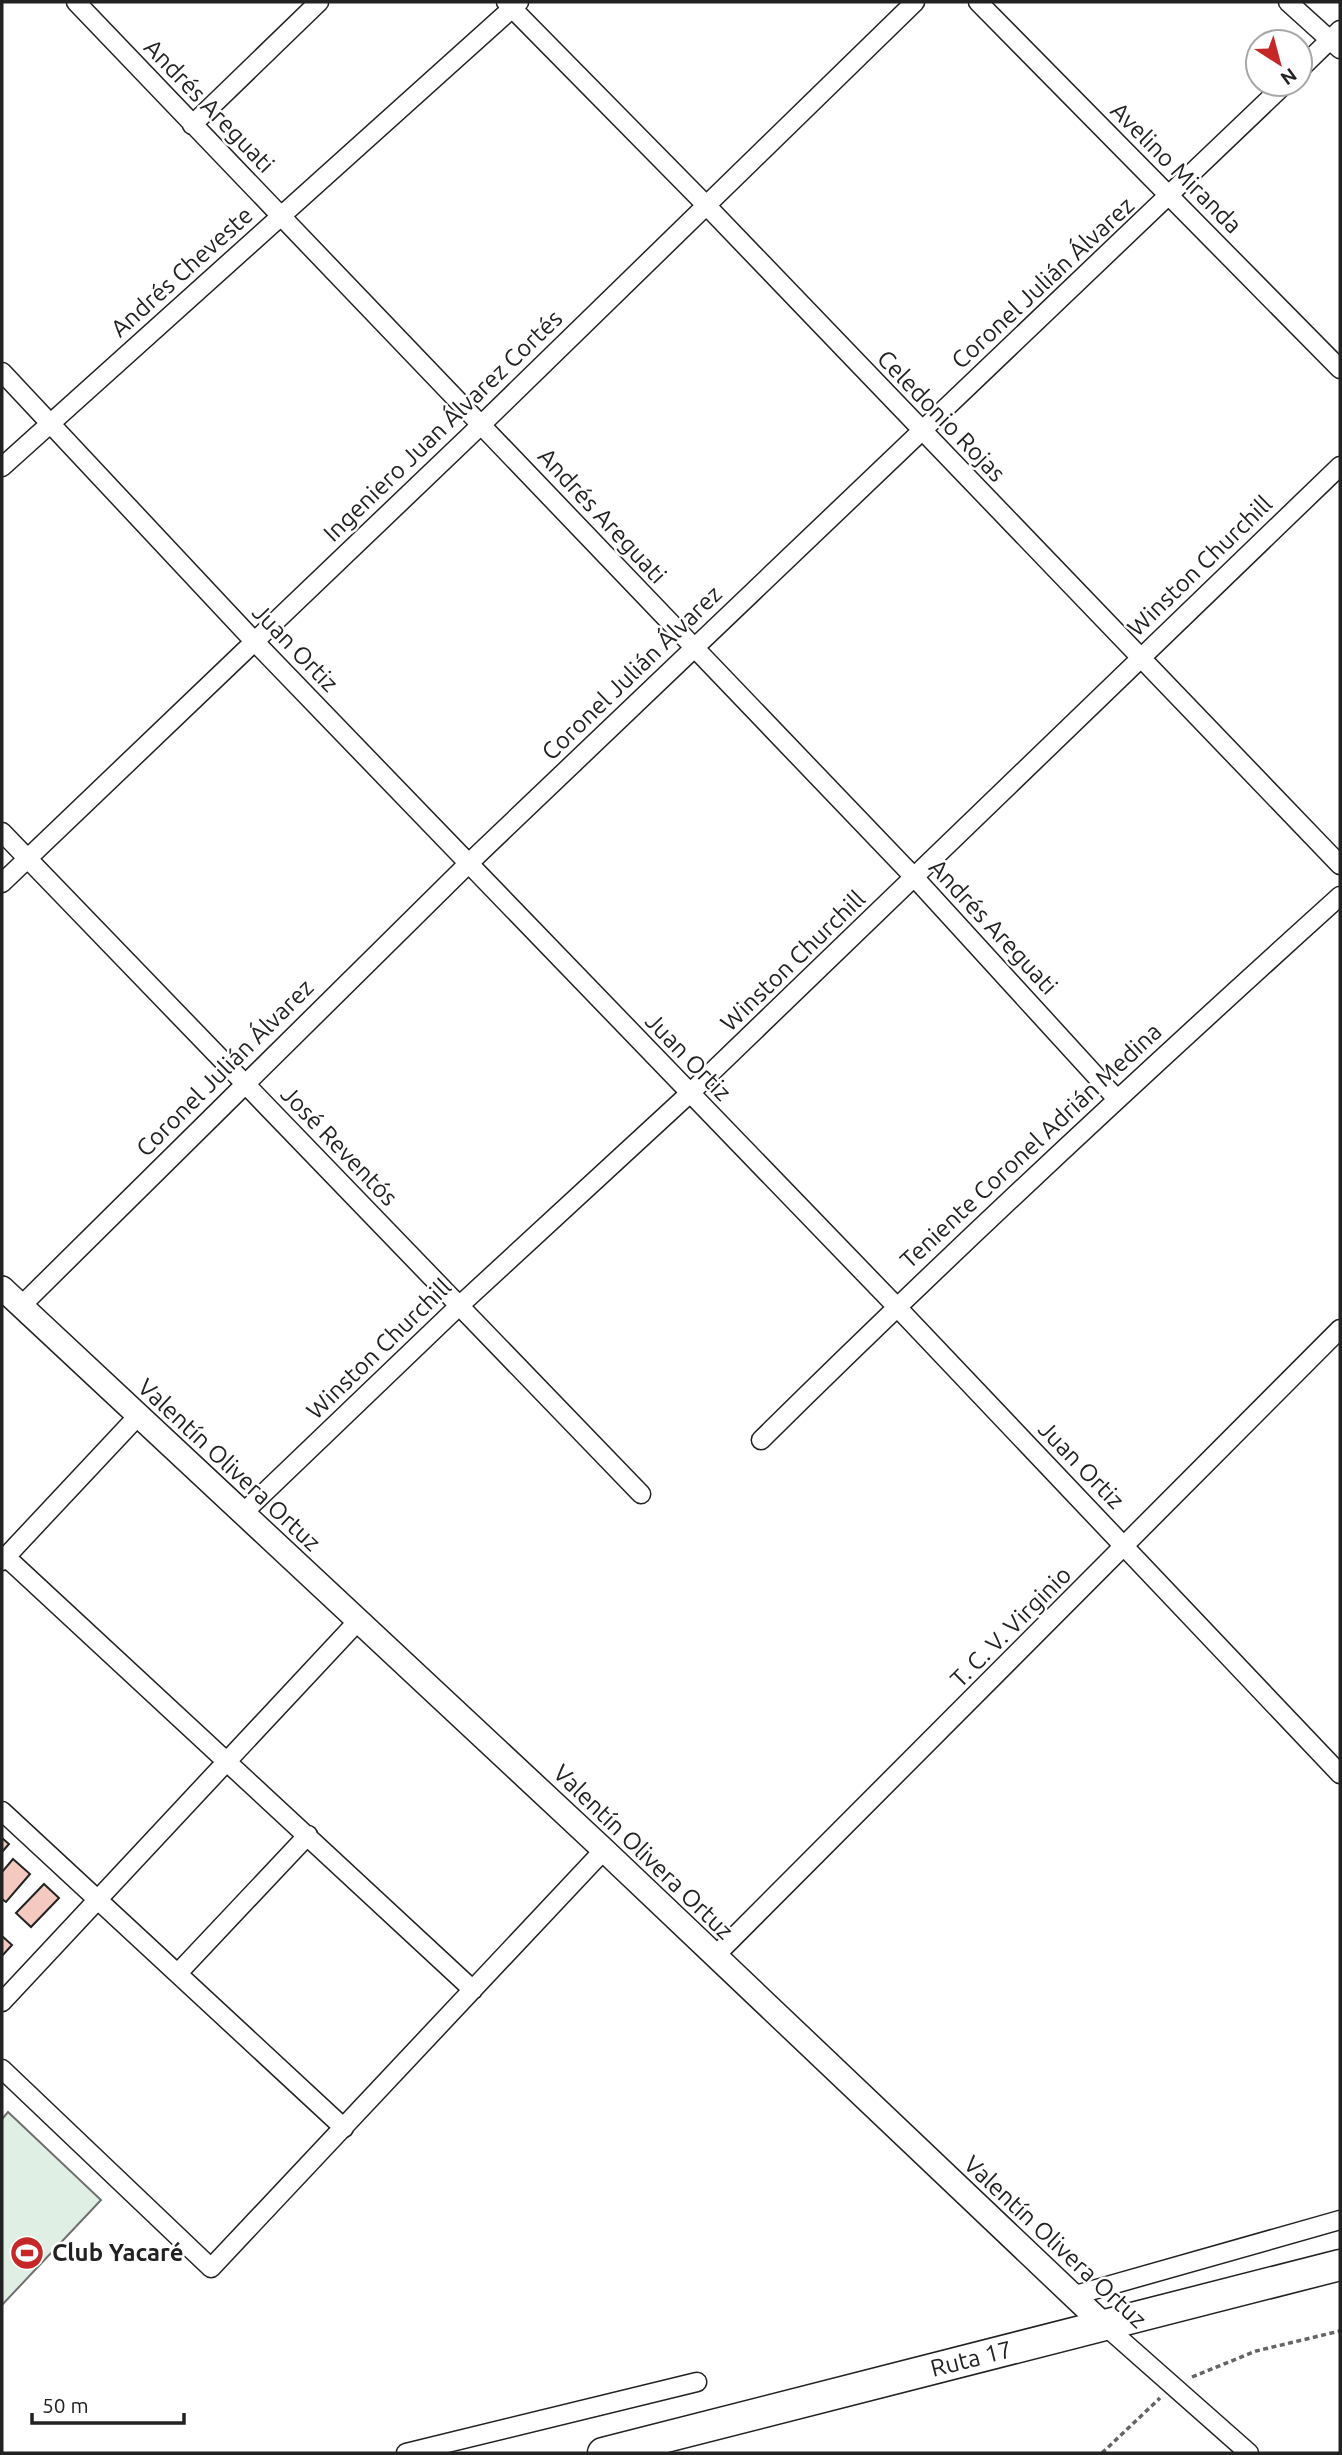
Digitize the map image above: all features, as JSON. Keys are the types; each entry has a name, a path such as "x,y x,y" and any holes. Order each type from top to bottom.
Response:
{"highway":[{"name":"Ruta 17","path":"603,2453 1340,2265"}],"street":[{"name":"Andrés Areguati","path":"76,2 915,878 1116,1098"},
{"path":"192,125 319,2"},
{"name":"Ingeniero Juan Álvarez Cortés","path":"2,883 482,424 915,2"},
{"name":"Avelino Miranda","path":"978,2 1340,369"},
{"path":"1288,2 1337,40 1314,58"},
{"name":"Celedonio Rojas","path":"512,4 1340,865"},
{"name":"Andrés Cheveste","path":"2,467 512,4"},
{"name":"Coronel Julián Álvarez","path":"21,1306 244,1082 468,864 1271,98"},
{"name":"Juan Ortiz","path":"2,372 254,641 896,1306 1340,1774"},
{"name":"Winston Churchill","path":"242,1514 459,1306 689,1094 1340,466"},
{"name":"José Reventós","path":"2,832 642,1494"},
{"name":"Teniente Coronel Adrián Medina","path":"761,1440 896,1306 1116,1098 1340,896"},
{"name":"Valentín Olivera Ortuz","path":"2,1288 137,1417 604,1850 1072,2296 1249,2453"},
{"name":"T. C. V. Virginio","path":"714,1957 1339,1334"},
{"path":"137,1417 4,1559 227,1760 473,1990"},
{"path":"2,2001 359,1620"},
{"path":"2,1811 344,2128"},
{"path":"178,1973 307,1835"},
{"path":"2,2069 211,2268 604,1850"},
{"path":"1072,2296 1340,2220"},
{"path":"406,2453 697,2382"}],"path":[{"path":"1102,2453 1173,2385 1256,2351 1340,2331"}],"green space":[{"name":"Club Yacaré","path":"8,2112 101,2200 2,2305 2,2119"}],"building":[{"path":"2,1838 9,1844 2,1852"},
{"path":"13,1859 30,1874 6,1902 2,1899 2,1872"},
{"path":"44,1884 59,1898 31,1927 16,1913"},
{"path":"2,1936 12,1945 2,1956"}],"place":[{"name":"Club Yacaré","path":"27,2253"}]}
